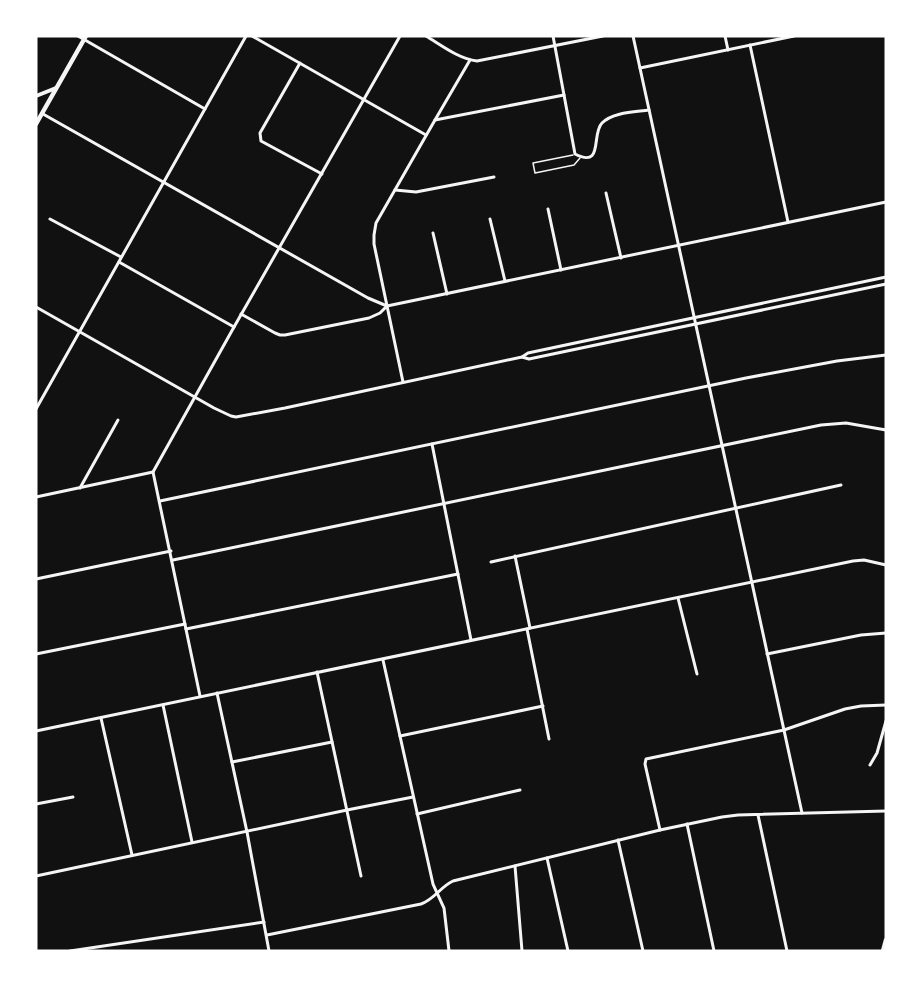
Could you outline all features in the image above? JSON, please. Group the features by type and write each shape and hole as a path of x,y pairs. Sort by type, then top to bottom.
{"main road":[{"path":"36,124 85,38"},
{"path":"883,951 886,940"}],"street":[{"path":"78,36 205,109"},
{"path":"36,409 246,36"},
{"path":"252,36 426,135"},
{"path":"200,697 153,472 400,36"},
{"path":"426,36 470,60 483,60 603,36"},
{"path":"553,36 575,154 582,158 589,158 596,150 598,128 615,116 649,110"},
{"path":"633,36 802,813"},
{"path":"725,36 728,50"},
{"path":"640,69 794,36"},
{"path":"750,45 788,223"},
{"path":"403,382 374,244 376,223 470,60"},
{"path":"300,63 259,136 261,141 322,174"},
{"path":"36,96 57,88"},
{"path":"435,120 564,94"},
{"path":"36,111 368,298 387,306"},
{"path":"395,190 417,192 494,177"},
{"path":"606,193 621,258"},
{"path":"241,314 275,333 285,335 369,318 380,313 387,306 886,202"},
{"path":"548,209 561,270"},
{"path":"50,219 122,257"},
{"path":"490,219 505,282"},
{"path":"433,233 447,294"},
{"path":"119,262 234,327"},
{"path":"36,307 236,417 886,278"},
{"path":"855,284 857,290"},
{"path":"522,357 529,359 886,284"},
{"path":"778,300 779,307"},
{"path":"160,501 709,386 837,361 886,355"},
{"path":"80,488 118,420"},
{"path":"172,560 830,424 846,423 886,430"},
{"path":"432,444 471,640"},
{"path":"36,497 153,472"},
{"path":"491,562 842,484"},
{"path":"36,579 171,551"},
{"path":"515,556 549,739"},
{"path":"36,731 853,561 864,560 886,565"},
{"path":"186,629 458,574"},
{"path":"678,598 697,674"},
{"path":"36,654 185,624"},
{"path":"767,654 861,635 886,633"},
{"path":"383,660 433,884 444,908 449,951"},
{"path":"317,672 361,876"},
{"path":"217,693 247,831 269,951"},
{"path":"163,705 192,842"},
{"path":"660,830 645,764 646,759 784,730 845,709 886,705"},
{"path":"400,736 543,706"},
{"path":"101,718 132,855"},
{"path":"870,765 879,747 886,721"},
{"path":"232,762 332,742"},
{"path":"417,814 520,790"},
{"path":"36,804 73,797"},
{"path":"36,876 413,797"},
{"path":"267,935 421,904 453,881 687,824 730,816 886,811"},
{"path":"758,815 787,951"},
{"path":"687,824 714,951"},
{"path":"618,840 643,951"},
{"path":"547,858 568,951"},
{"path":"515,866 522,951"},
{"path":"70,951 264,922"}],"lane":[{"path":"575,154 533,163 535,173 574,165 582,158"}]}
